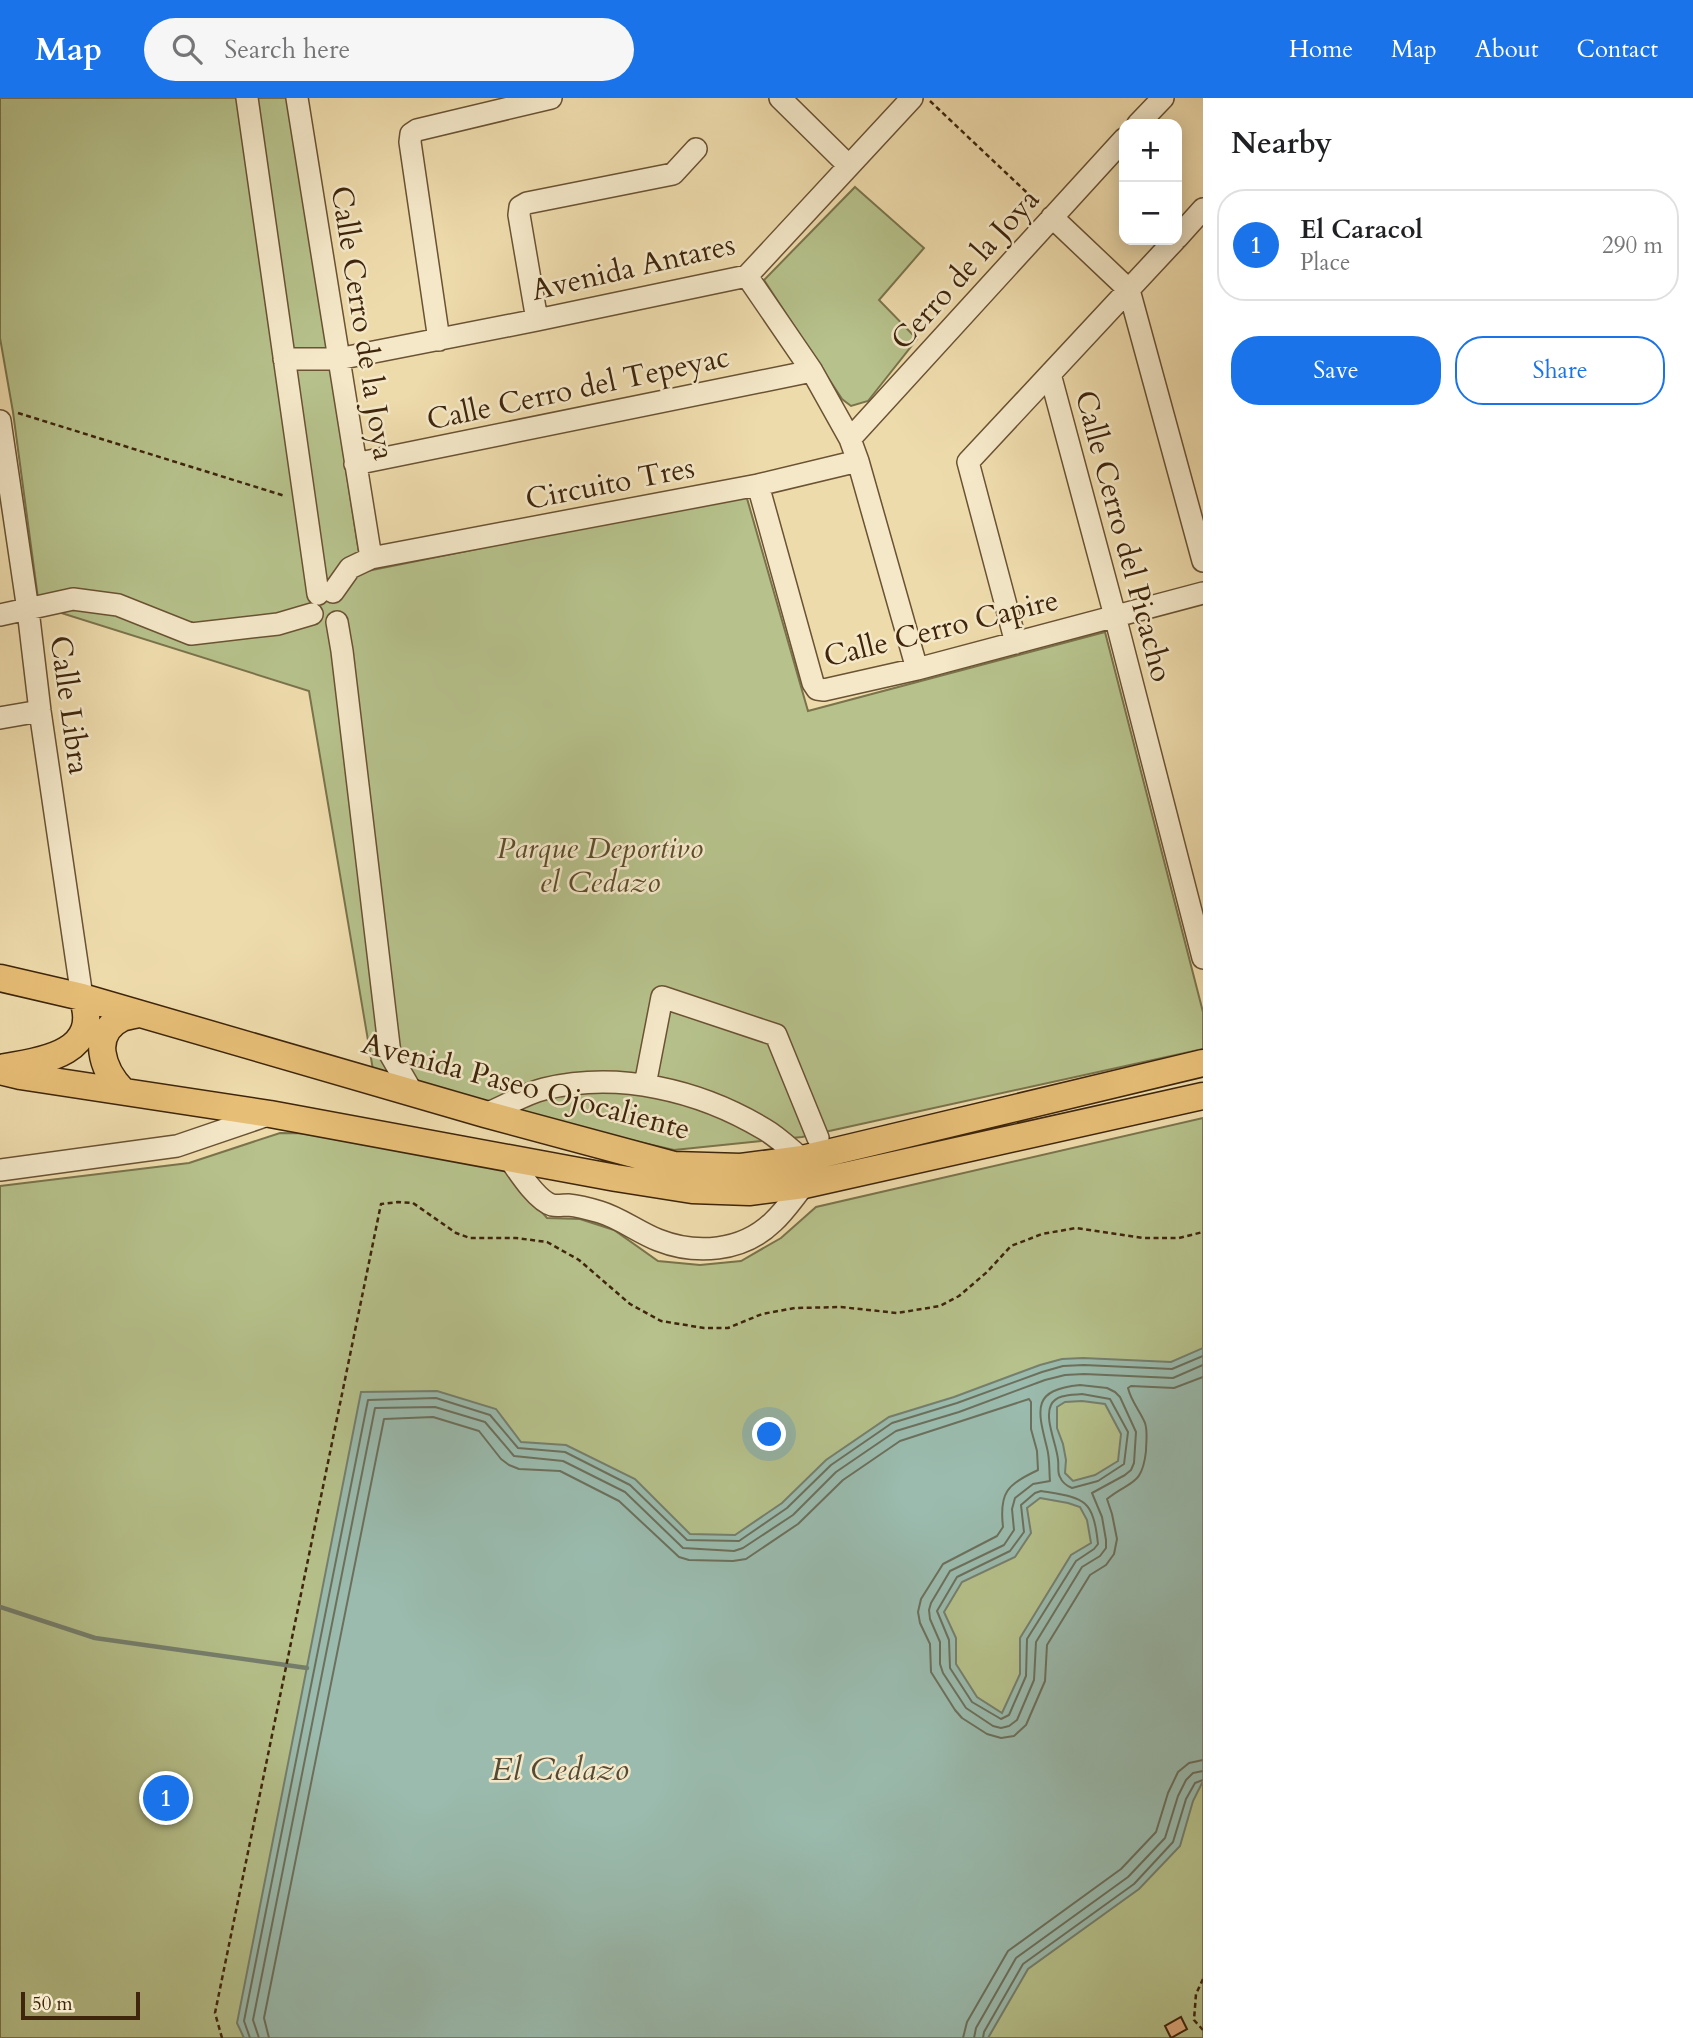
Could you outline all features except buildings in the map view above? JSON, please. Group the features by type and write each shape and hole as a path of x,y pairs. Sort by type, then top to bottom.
{"main road":[{"name":"Avenida Paseo Ojocaliente","path":"0,978 82,997 485,1114 674,1165 741,1167 802,1159 1203,1063"},
{"path":"0,1069 54,1056 71,1048 87,1025 87,1010 82,997"},
{"path":"122,1090 112,1079 103,1060 102,1045 107,1031 121,1018 139,1014"},
{"name":"Avenida Paseo Ojocaliente","path":"0,1069 20,1076 270,1114 692,1190 749,1192 804,1185 1203,1096"}],"street":[{"path":"0,615 73,599 118,606 191,634 278,624 321,600 339,596 344,610 342,617 330,625 316,620 321,600 247,98"},
{"name":"Calle Cerro de la Joya","path":"297,98 371,558"},
{"path":"439,340 411,134 417,130 551,98"},
{"path":"780,98 849,166"},
{"name":"Avenida Antares","path":"284,359 338,359 747,276 912,98"},
{"path":"1143,119 1163,98"},
{"name":"Cerro de la Joya","path":"850,439 1119,144"},
{"path":"537,320 519,215 520,207 527,203 673,174 696,149"},
{"path":"1182,232 1203,209"},
{"path":"1052,217 1129,290 1203,561"},
{"path":"1016,643 968,462 1170,245"},
{"path":"747,276 812,371 850,439 917,668"},
{"name":"Calle Cerro del Tepeyac","path":"355,464 812,371"},
{"name":"Calle Cerro del Picacho","path":"1050,374 1203,958"},
{"name":"Calle Libra","path":"5,417 7,513 28,610 82,997"},
{"name":"Circuito Tres","path":"371,558 758,485 858,461"},
{"name":"Calle Cerro Capire","path":"758,485 813,683 817,689 824,690 917,668 1203,593"},
{"path":"321,600 350,568 371,558"},
{"path":"337,622 390,1054 412,1091"},
{"path":"0,718 40,711"},
{"path":"645,1085 662,997 776,1035 818,1138"},
{"path":"370,1081 390,1054"},
{"path":"485,1114 543,1089 607,1082 645,1085 712,1103 767,1130 802,1159"},
{"path":"0,1170 177,1146 270,1114"},
{"path":"509,1158 534,1191 550,1205 571,1205 601,1212 657,1240 698,1250 736,1244 757,1235 773,1223 804,1185"}],"path":[{"path":"927,98 1052,217"},
{"path":"5,417 20,413 305,502"},
{"path":"222,2038 215,2013 381,1204 413,1203 456,1233 470,1238 516,1238 547,1242 579,1260 630,1304 661,1321 704,1328 727,1328 762,1314 795,1308 841,1307 897,1313 940,1306 959,1296 987,1272 1011,1245 1042,1234 1076,1228 1144,1238 1179,1238 1203,1232"},
{"path":"1203,1979 1196,1994 1194,2020 1203,2030"}],"green space":[{"name":"Parque Deportivo el Cedazo","path":"0,98 288,98 362,572 746,495 808,711 1105,632 1203,1012 1203,1049 802,1137 674,1150 526,1116 373,1070 309,691 39,606 13,412 0,338"},
{"path":"855,187 924,248 879,300 917,339 868,401 851,406 842,399 764,280"},
{"path":"1203,1118 1203,2038 0,2038 0,1186 189,1163 280,1133 373,1134 500,1164 547,1218 580,1219 614,1230 658,1261 700,1265 741,1261 781,1238 816,1207"}],"water":[{"name":"El Cedazo","path":"1203,1348 1203,1781 1193,1801 1180,1846 1139,1889 1028,1969 988,2038 244,2038 237,2023 361,1392 437,1391 496,1409 521,1442 566,1445 635,1479 690,1534 735,1535 782,1503 826,1460 889,1417 1062,1359 1171,1362","holes":["1065,1402 1105,1404 1121,1434 1118,1461 1095,1475 1073,1481 1065,1473 1066,1460 1057,1428 1057,1407","1040,1498 1080,1507 1087,1520 1091,1543 1071,1555 1020,1638 1020,1674 1002,1713 977,1697 956,1664 956,1638 944,1612 962,1582 1015,1557 1031,1533 1027,1508"]}],"waterway":[{"name":"El Cedazo","path":"0,1607 95,1638 307,1668"}],"place":[{"name":"El Caracol","path":"166,1798"}]}
